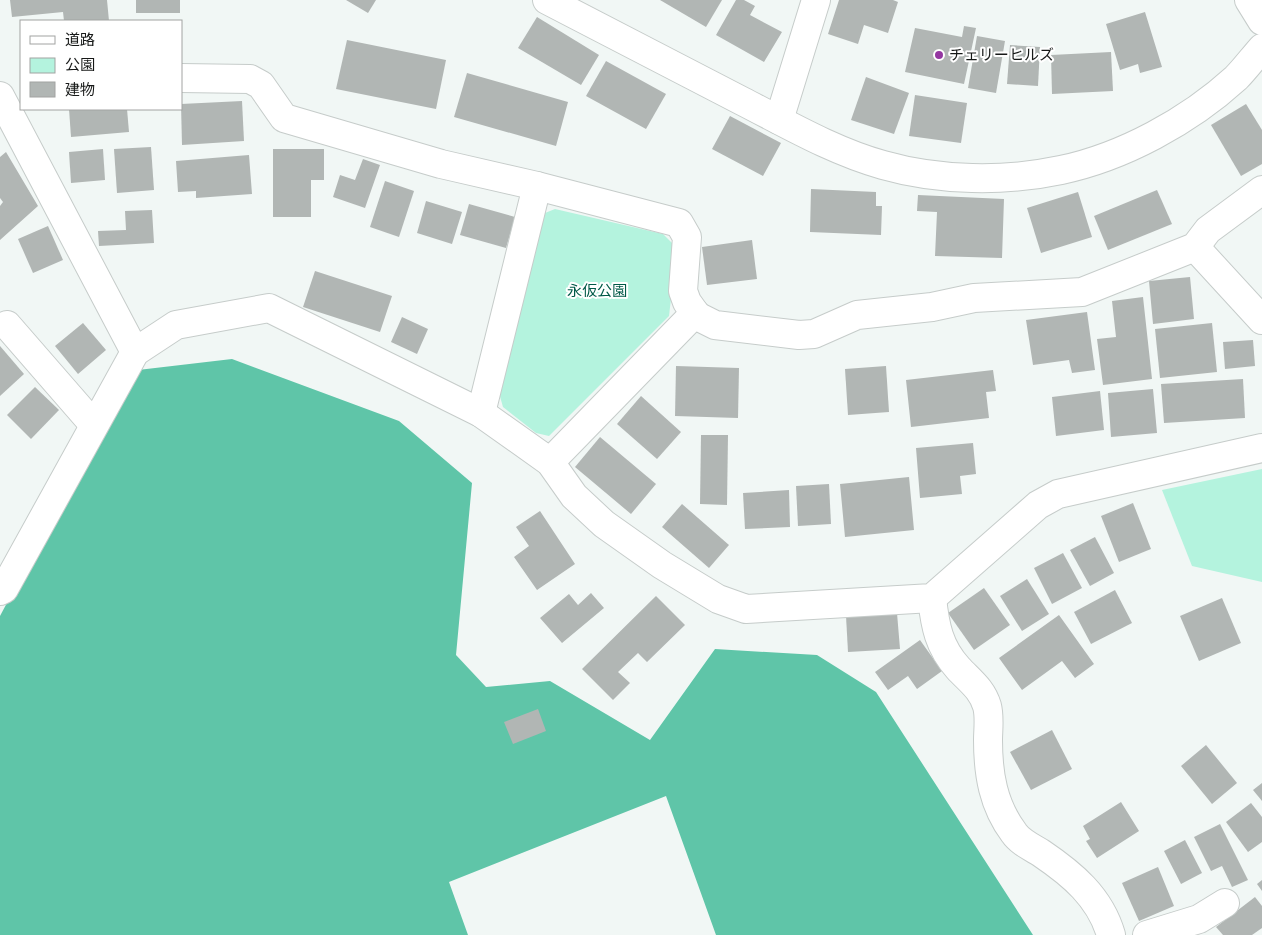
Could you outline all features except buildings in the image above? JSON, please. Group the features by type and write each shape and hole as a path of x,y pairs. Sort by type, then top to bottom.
{"street":[{"path":"547,0 824,143 883,165 942,176 1002,177 1061,170 1114,153 1164,128 1197,108 1236,77 1262,48"},
{"path":"779,120 816,0"},
{"path":"1249,0 1262,21"},
{"path":"182,78 250,79 261,85 284,118 441,164 537,186 679,223 686,237 683,291 686,302 695,313 715,325 799,335 814,334 857,315 932,307 974,298 1082,292 1196,247 1208,230 1262,190"},
{"path":"6,97 135,352"},
{"path":"481,413 537,186"},
{"path":"1196,247 1262,320"},
{"path":"0,591 4,589 135,352 176,325 269,308 481,413 550,462 574,496 604,524 662,565 718,599 746,609 932,598 1038,505 1058,494 1262,448"},
{"path":"550,462 695,313"},
{"path":"7,325 94,425"},
{"path":"932,598 935,627 944,648 958,668 982,692 988,708 989,777 1006,822 1015,836 1071,873 1098,907 1111,935"},
{"path":"1147,935 1199,919 1225,903"}],"green space":[{"name":"永仮公園","path":"555,209 663,234 673,244 673,282 669,316 549,436 536,433 503,407 499,393 545,213"},
{"path":"232,359 399,421 472,483 456,655 486,687 550,681 650,740 715,649 817,655 876,692 1033,935 716,935 666,796 449,882 468,935 0,935 0,616 68,488 138,370"},
{"path":"1262,469 1262,582 1192,566 1162,490"}],"place":[{"name":"チェリーヒルズ","path":"939,55"}]}
